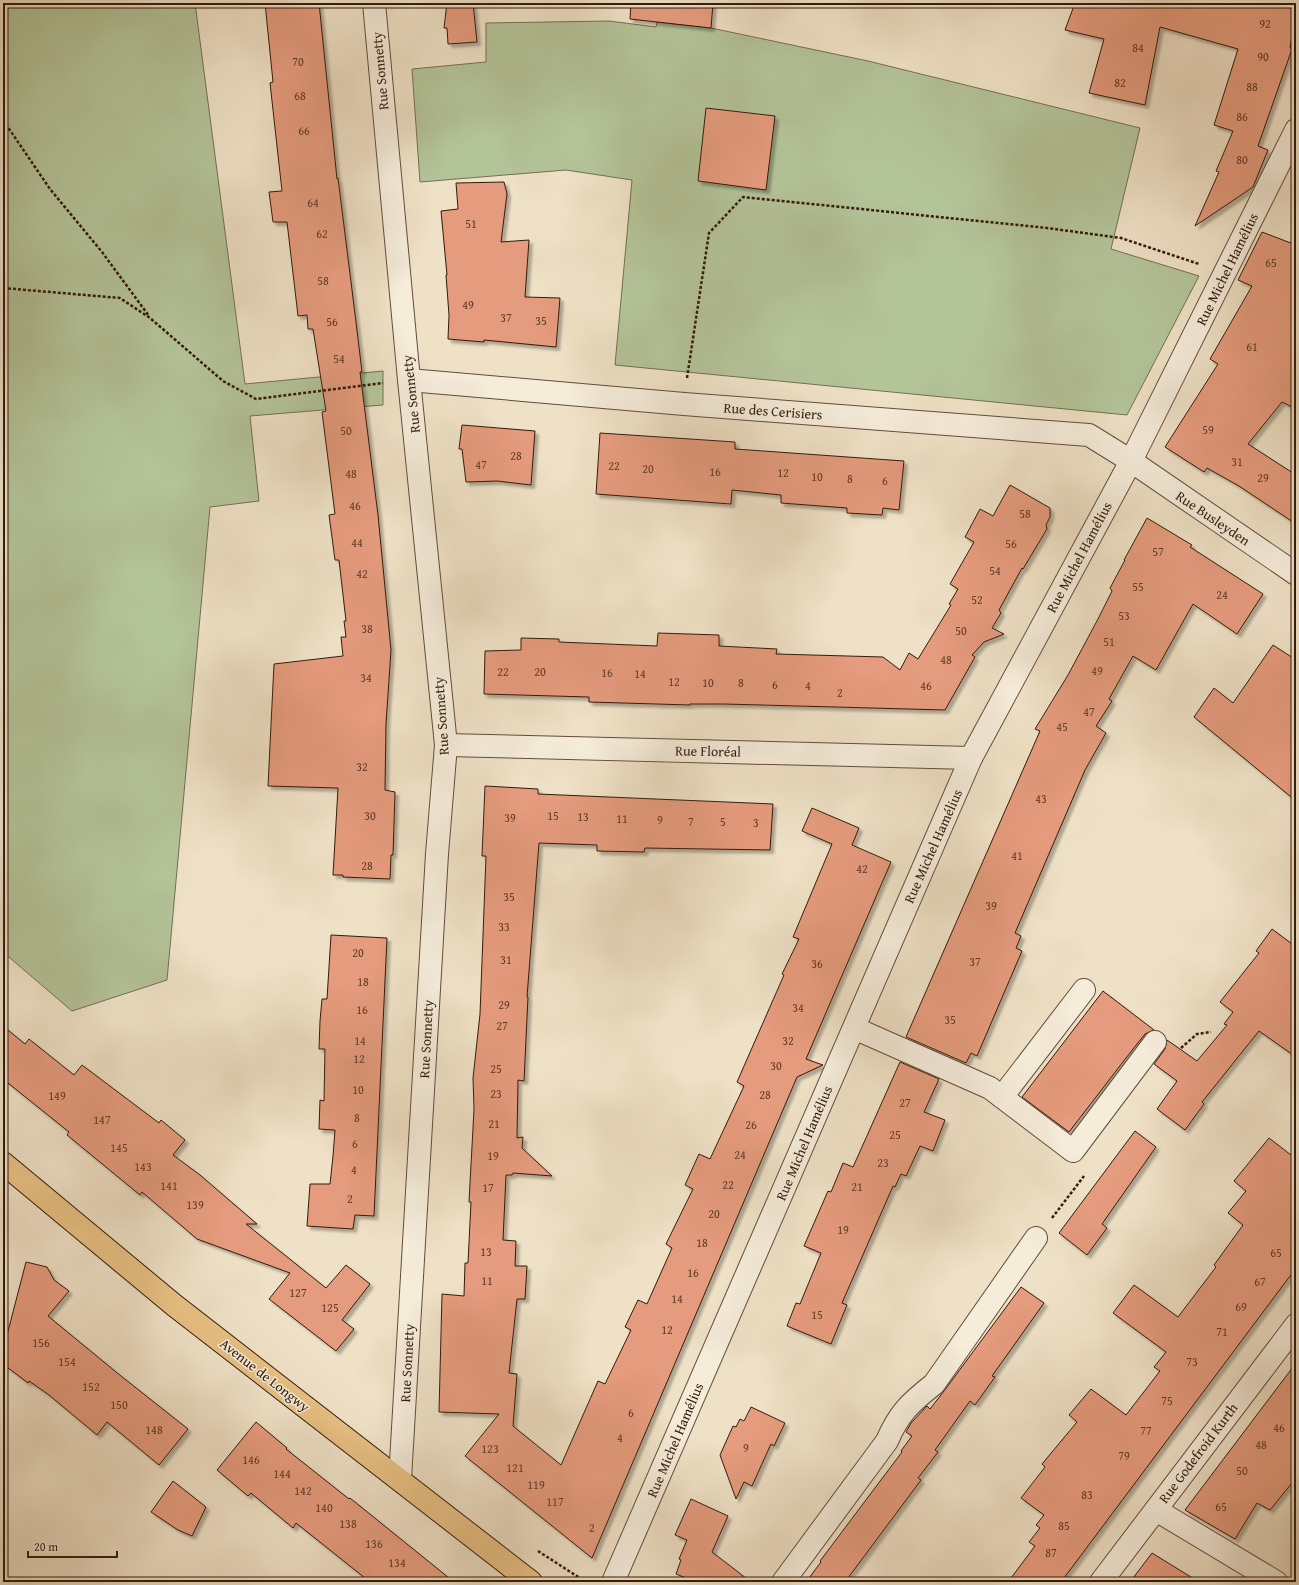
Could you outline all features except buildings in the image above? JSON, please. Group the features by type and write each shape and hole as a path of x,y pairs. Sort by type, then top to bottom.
{"main road":[{"name":"Avenue de Longwy","path":"3,1163 174,1305 531,1582"}],"street":[{"name":"Rue Sonnetty","path":"374,3 409,380 446,745 436,870 400,1479"},
{"name":"Rue Michel Hamélius","path":"613,1582 971,758 1131,461 1296,130"},
{"name":"Rue des Cerisiers","path":"409,380 684,404 1089,436 1131,461"},
{"name":"Rue Busleyden","path":"1131,461 1296,574"},
{"name":"Rue Floréal","path":"446,745 971,758"},
{"path":"1002,1097 1084,990"},
{"path":"854,1028 990,1088 1073,1152 1155,1042"},
{"path":"783,1582 887,1442 896,1420 917,1398 934,1384 1036,1238"},
{"name":"Rue Godefroid Kurth","path":"1101,1582 1296,1325"},
{"path":"1156,1510 1276,1582"}],"path":[{"path":"3,120 50,189 102,252 150,318"},
{"path":"684,404 709,233 742,197 1047,228 1121,238 1226,273"},
{"path":"3,288 120,298 150,318 223,381 256,399 409,380"}],"green space":[{"path":"3,3 195,3 245,384 383,371 383,405 250,416 259,501 210,507 167,980 72,1011 3,952"},
{"path":"609,21 656,27 657,22 711,28 868,61 1140,128 1111,249 1199,276 1127,415 615,365 632,180 566,170 420,182 412,69 486,62 486,23"}]}
